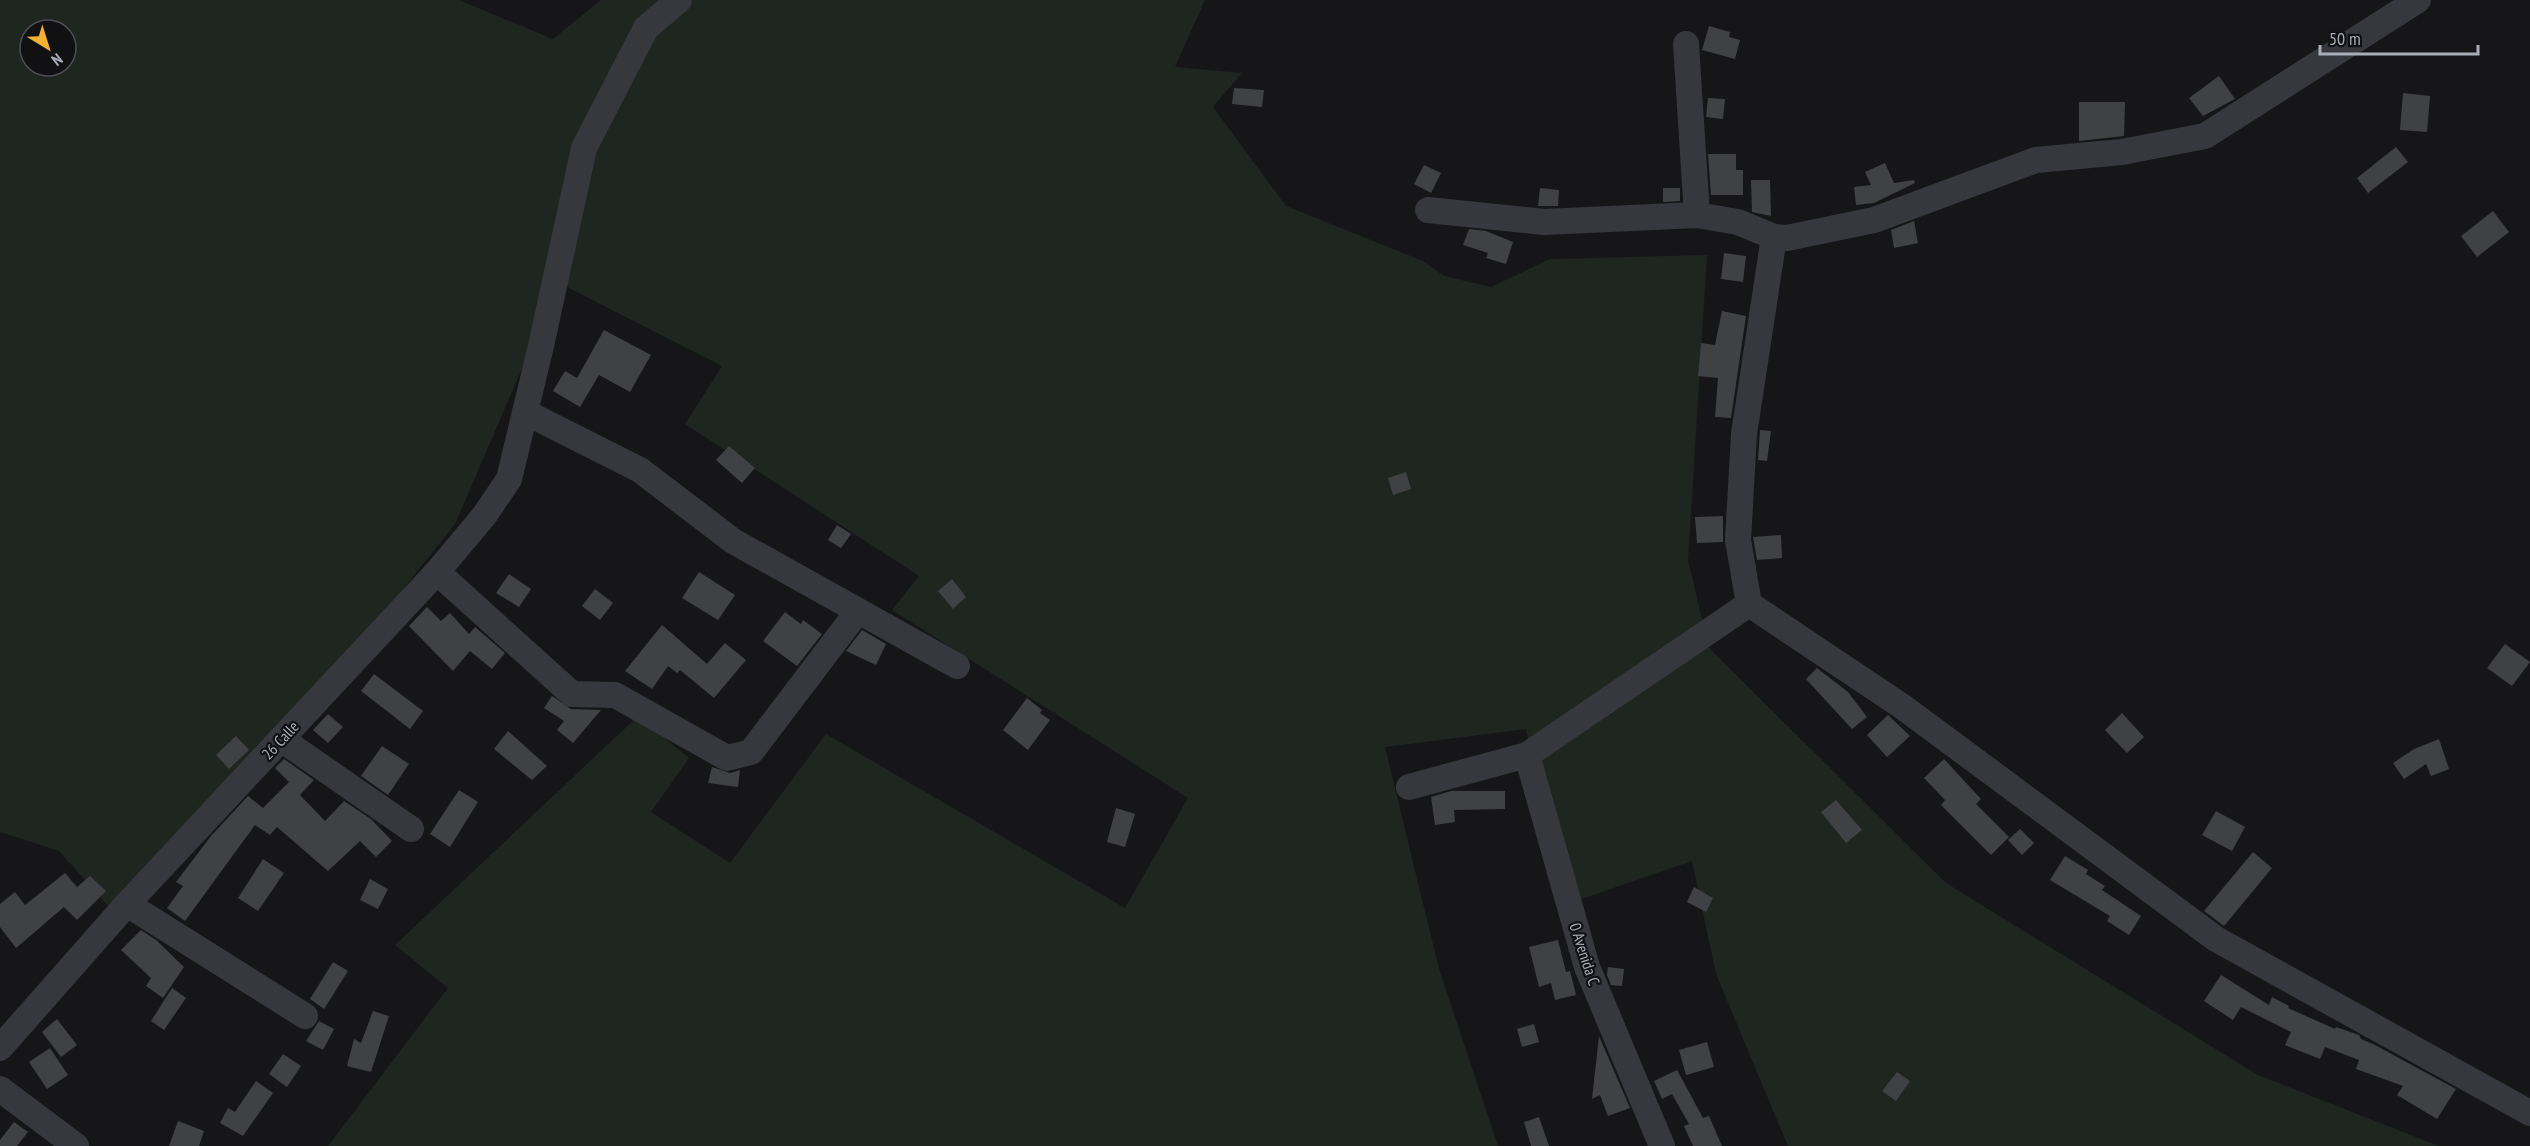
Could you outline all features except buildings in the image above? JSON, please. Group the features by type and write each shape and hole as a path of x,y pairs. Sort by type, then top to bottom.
{"street":[{"name":"26 Calle","path":"0,1048 128,904 437,572 484,516 509,479 584,148 646,28 679,0"},
{"path":"1428,210 1544,222 1697,215 1738,222 1774,237 1787,238 1874,220 2036,160 2122,152 2205,136 2418,0"},
{"path":"1686,44 1697,215"},
{"path":"1774,237 1744,434 1738,540 1749,604 1903,707 2216,939 2530,1113"},
{"path":"525,412 640,470 733,541 957,666"},
{"path":"437,572 572,694 615,695 727,758 751,752 858,611"},
{"path":"1408,788 1527,755 1749,604"},
{"path":"281,739 411,829"},
{"name":"0 Avenida C","path":"1527,755 1587,967 1662,1146"},
{"path":"128,904 305,1016"},
{"path":"0,1089 76,1146"}],"shaded area":[{"path":"0,0 459,0 553,39 601,0 1205,0 1175,67 1242,73 1213,107 1286,206 1423,261 1444,276 1491,287 1550,259 1707,255 1688,560 1709,648 1946,883 2258,1075 2439,1146 1788,1146 1716,974 1692,861 1564,905 1526,729 1385,747 1439,969 1498,1146 328,1146 448,988 395,945 638,716 689,758 651,812 730,863 826,734 1125,908 1188,798 892,610 919,576 685,424 722,366 559,283 455,524 353,652 110,908 59,851 0,832"}]}
